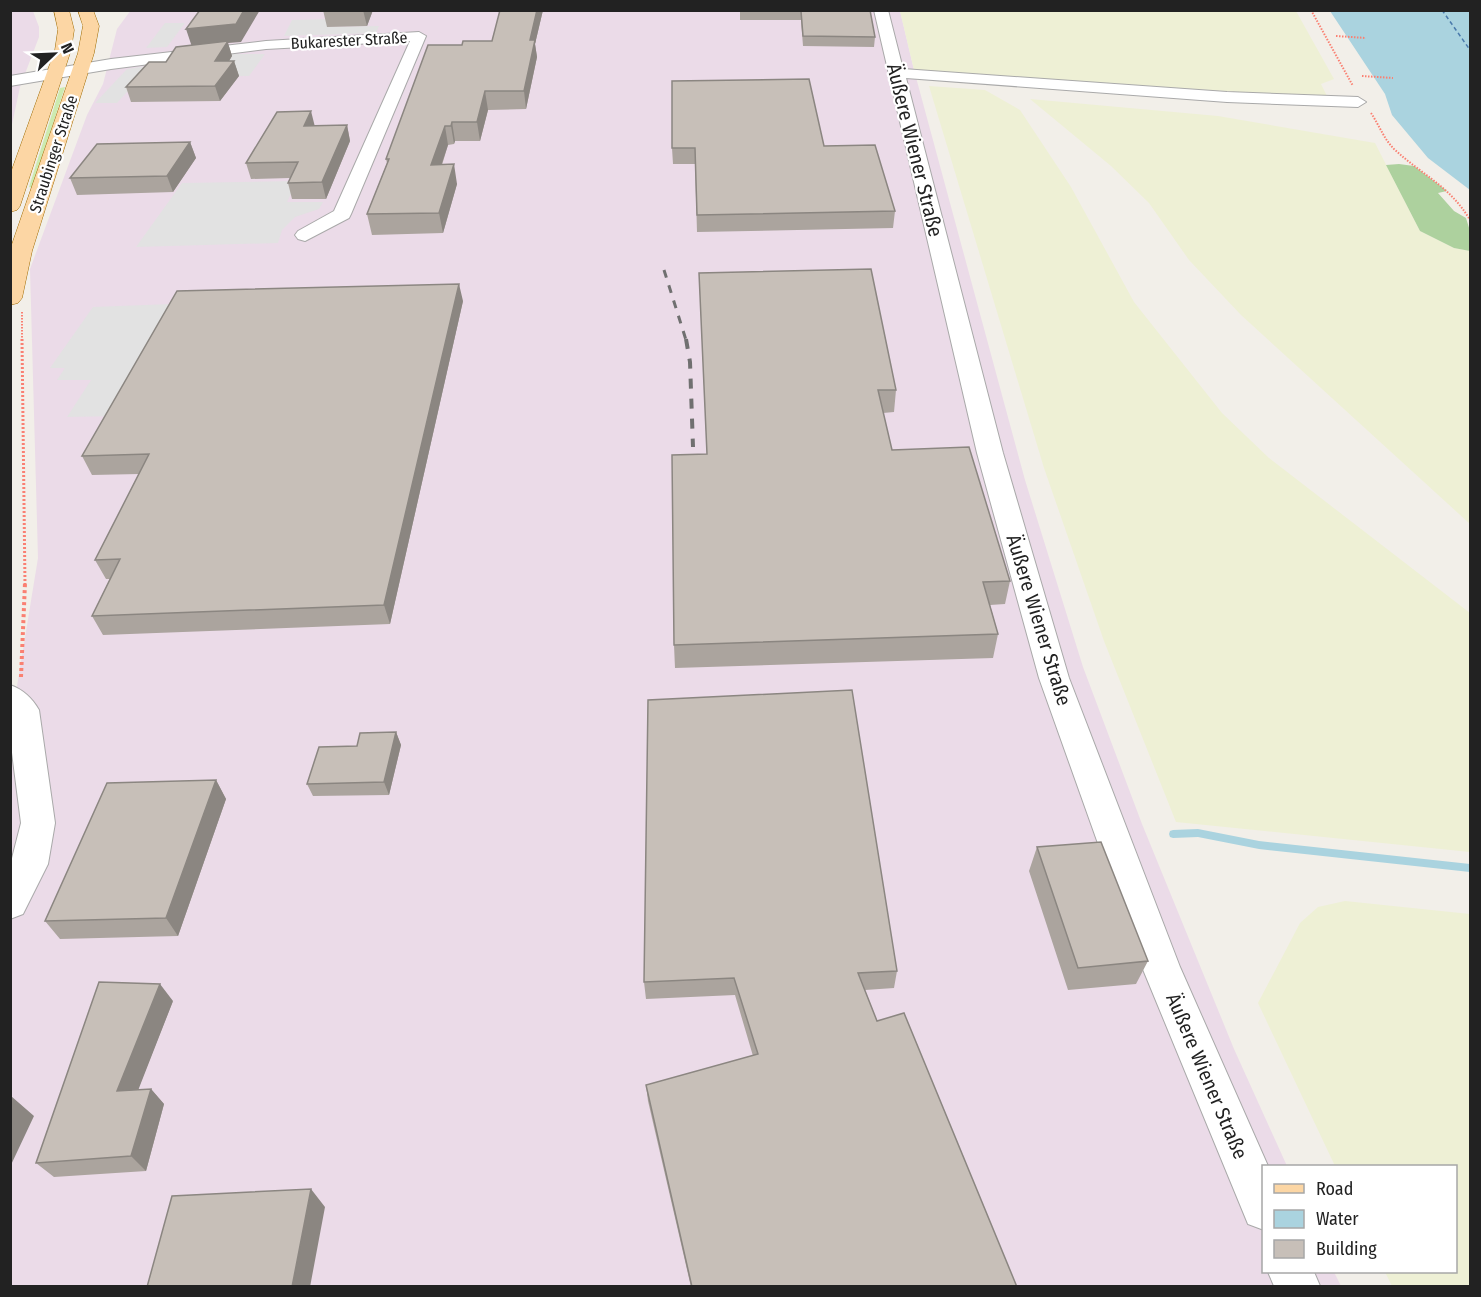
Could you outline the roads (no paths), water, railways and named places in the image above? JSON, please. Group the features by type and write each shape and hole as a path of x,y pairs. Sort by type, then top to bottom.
{"main road":[{"name":"Straubinger Straße","path":"10,206 63,50 66,30 61,10"},
{"name":"Straubinger Straße","path":"16,301 21,251 80,69 91,26 85,10"}],"street":[{"name":"Äußere Wiener Straße","path":"880,10 990,453 1054,678 1161,967 1262,1206"},
{"name":"Bukarester Straße","path":"80,69 271,45 419,36 342,214 305,235"},
{"path":"10,81 80,69"},
{"path":"896,73 1217,96 1358,102"},
{"path":"10,903 30,864 38,823 28,732 23,710 15,700"},
{"path":"1291,1273 1297,1287"}],"water":[{"path":"1330,11 1470,11 1470,190 1428,158 1392,115 1385,94"}],"waterway":[{"path":"1173,834 1198,833 1259,845 1470,868"}],"railway":[{"path":"664,270 686,340"},
{"path":"686,339 690,362 693,447"}]}
